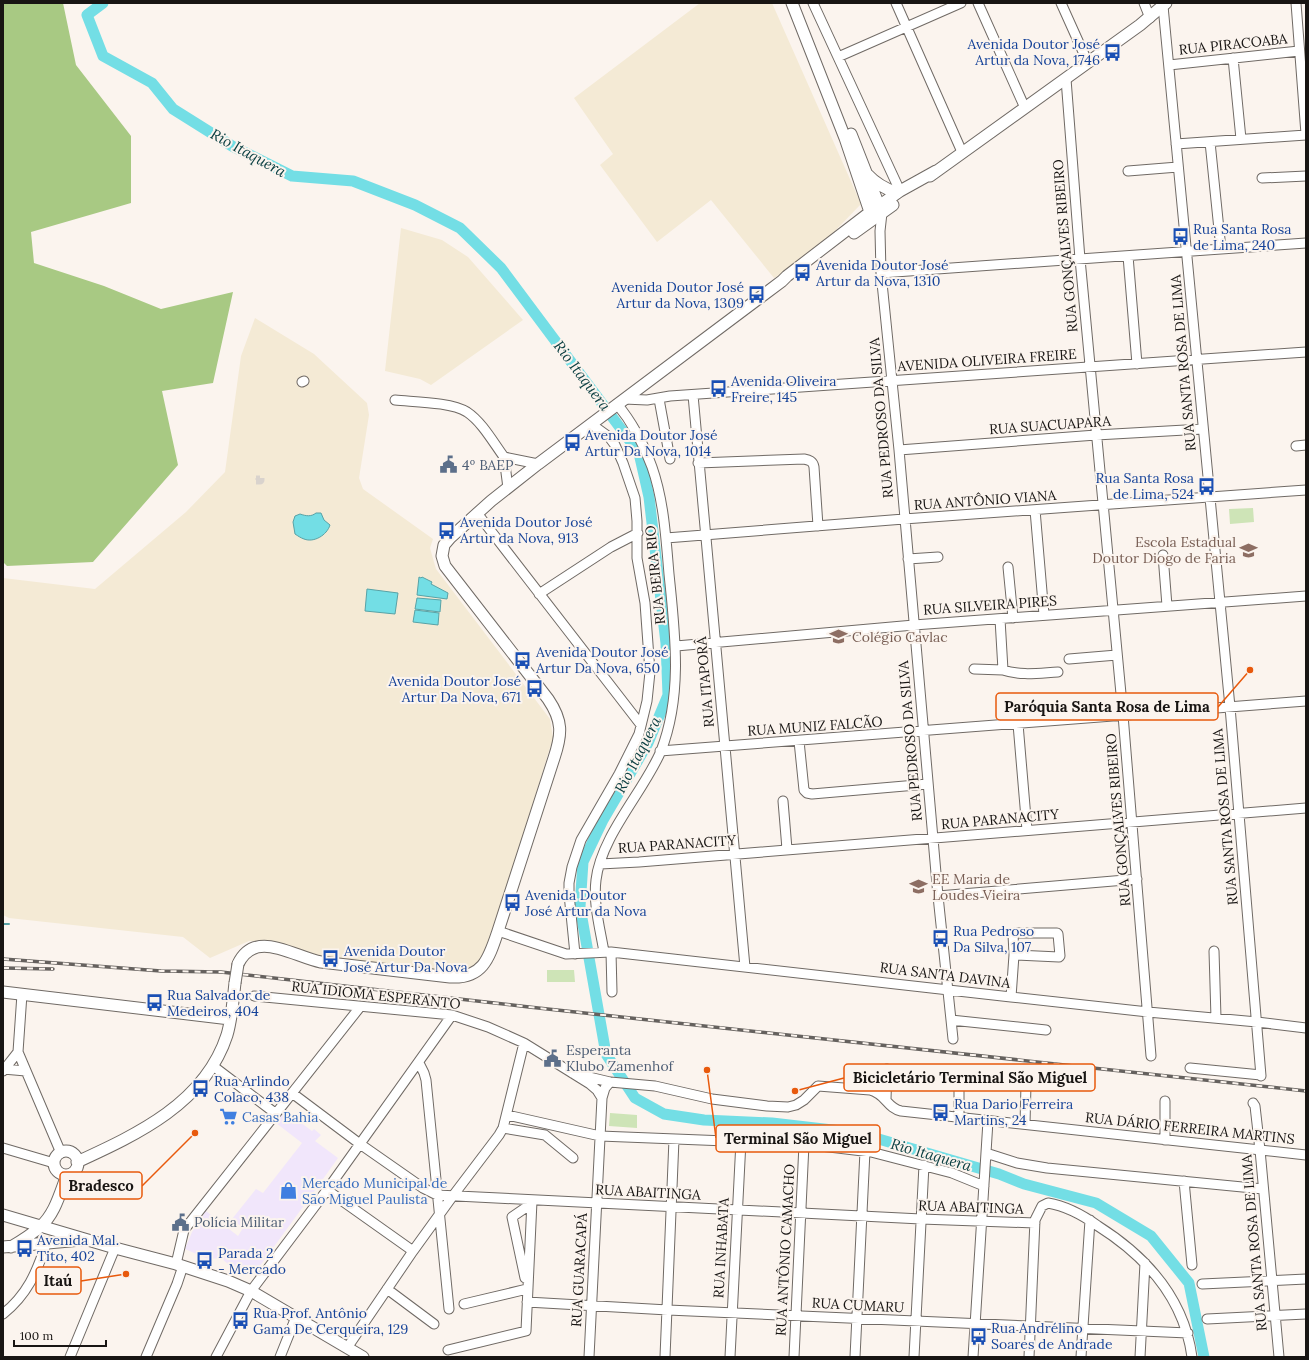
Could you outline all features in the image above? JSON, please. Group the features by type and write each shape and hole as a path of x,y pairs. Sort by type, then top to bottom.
{"main road":[{"path":"792,3 845,138 871,216"},
{"path":"799,3 880,210"},
{"path":"77,1162 134,1134 175,1108 194,1090 213,1066 225,1040 230,1019 238,964 248,951 258,946 276,948 306,959 321,962 460,977 471,974 483,965 490,954 498,931 554,758 560,732 559,720 552,706 448,570 442,560 443,548 446,542 477,513 538,464 782,281 825,246 912,191 962,152 1150,18 1164,5"},
{"path":"866,171 874,181 883,188 899,192"},
{"path":"880,210 899,192 936,171"},
{"path":"825,246 861,209 863,193"},
{"path":"782,281 790,279 871,216"},
{"path":"3,992 230,1019"},
{"path":"7,1247 41,1226 54,1209 67,1175 75,1170 77,1162 71,1153 66,1152 57,1155 54,1163 58,1172 67,1175"},
{"path":"3,1215 212,1275 251,1291 363,1357"},
{"path":"7,1247 86,1239"}],"street":[{"path":"813,3 899,192"},
{"path":"896,3 962,152"},
{"path":"838,57 961,3"},
{"path":"978,3 1025,108"},
{"path":"1061,3 1088,63"},
{"path":"1144,3 1150,18"},
{"path":"1176,144 1306,134 1296,3"},
{"name":"RUA SANTA ROSA DE LIMA","path":"1164,5 1209,497 1230,707 1261,1076 1190,1068"},
{"name":"RUA PIRACOABA","path":"1169,64 1299,51"},
{"path":"1233,58 1241,139"},
{"name":"RUA GONÇALVES RIBEIRO","path":"1066,79 1080,259 1123,715 1151,1056"},
{"path":"1210,142 1221,249"},
{"path":"1128,171 1178,167"},
{"path":"1262,178 1306,176"},
{"name":"RUA PEDROSO DA SILVA","path":"880,210 881,273 899,450 938,896 953,1039"},
{"path":"871,216 880,231"},
{"path":"881,273 1306,243"},
{"path":"1128,256 1137,364"},
{"name":"AVENIDA OLIVEIRA FREIRE","path":"622,400 1306,352"},
{"name":"RUA ITAPORÂ","path":"693,395 698,464 716,642 745,967"},
{"name":"AVENIDA OLIVEIRA FREIRE","path":"622,400 659,399 670,396"},
{"path":"659,399 670,459"},
{"path":"395,400 446,406 467,412 477,421 504,457 508,488"},
{"name":"RUA BEIRA RIO","path":"612,992 596,903 596,879 606,849 660,751 674,703 676,674 676,646 666,538 660,499 652,467 622,400"},
{"path":"578,954 569,894 569,883 572,867 581,840 627,760 641,725 647,701 650,672 646,603 637,558 638,533 635,498 624,463 609,437 594,422"},
{"name":"RUA SUACUAPARA","path":"899,450 1096,435 1203,429"},
{"path":"1296,446 1306,445"},
{"path":"504,457 538,464"},
{"path":"698,464 804,459 810,460 814,470 818,526"},
{"name":"RUA ANTÔNIO VIANA","path":"666,538 1306,490"},
{"path":"1035,510 1044,615"},
{"path":"477,513 641,725"},
{"path":"539,594 610,547 638,533"},
{"path":"1163,555 1167,606"},
{"path":"908,559 938,557"},
{"path":"1008,567 1013,618"},
{"name":"RUA SILVEIRA PIRES","path":"676,646 914,625 1306,596"},
{"path":"1000,619 1003,670"},
{"path":"1069,659 1117,655"},
{"path":"974,669 1003,670 1014,674 1058,672"},
{"name":"RUA MUNIZ FALCÃO","path":"660,751 1306,701"},
{"path":"1018,724 1027,830"},
{"path":"799,741 804,790 806,793 812,794 928,784"},
{"path":"783,801 787,850"},
{"name":"RUA PARANACITY","path":"600,864 1306,808"},
{"path":"938,896 1137,879"},
{"name":"RUA SANTA DAVINA","path":"498,931 566,954 604,952 1306,1028"},
{"path":"1010,997 1014,955 1013,936 1016,933 1057,933 1060,956 1014,955"},
{"path":"1214,951 1216,1018"},
{"path":"22,994 18,1052 61,1153"},
{"name":"RUA IDIOMA ESPERANTO","path":"254,996 452,1015 488,1027 524,1043 572,1072 597,1090 602,1098"},
{"path":"146,1357 177,1284 184,1230 360,1007"},
{"path":"216,1357 251,1291 327,1190 452,1015"},
{"path":"952,1020 1046,1030"},
{"path":"347,1348 438,1215 503,1128 524,1043"},
{"path":"3,1070 18,1052"},
{"path":"418,1063 422,1067 426,1080 438,1215 449,1310"},
{"path":"213,1066 275,1113"},
{"path":"886,1069 886,1099"},
{"path":"3,1070 26,1071"},
{"path":"572,1072 613,1082"},
{"path":"959,1077 959,1118"},
{"path":"600,1136 602,1098 605,1088 613,1082"},
{"name":"RUA DÁRIO FERREIRA MARTINS","path":"613,1082 655,1086 712,1099 766,1106 788,1107 804,1100 818,1086 870,1090 878,1092 886,1099 891,1107 896,1110 1306,1155"},
{"path":"1025,1124 1026,1084"},
{"name":"RUA ABAITINGA","path":"292,1093 360,1144 423,1188 437,1195 531,1202 1035,1223"},
{"path":"1165,1101 1165,1140"},
{"name":"RUA SANTA ROSA DE LIMA","path":"1253,1103 1255,1106 1260,1150 1274,1316 1279,1357"},
{"path":"506,1115 600,1136 804,1144 865,1151 924,1165 984,1183"},
{"path":"973,1357 988,1121"},
{"path":"548,1125 542,1128 545,1135 573,1158"},
{"path":"503,1128 545,1135"},
{"name":"RUA GUARACAPÁ","path":"589,1357 600,1136"},
{"path":"665,1357 674,1139"},
{"name":"RUA INHABATA","path":"730,1357 741,1141"},
{"name":"RUA ANTÔNIO CAMACHO","path":"794,1357 804,1144"},
{"path":"3,1148 54,1163"},
{"path":"855,1357 865,1151"},
{"path":"986,1156 1029,1165 1263,1189"},
{"path":"914,1357 924,1165"},
{"path":"1184,1181 1192,1266"},
{"path":"327,1190 413,1251"},
{"path":"448,1350 525,1332 531,1202"},
{"path":"527,1288 512,1217 531,1202"},
{"path":"1029,1357 1035,1223 1036,1216 1040,1209 1048,1203 1069,1210 1090,1220 1137,1254 1146,1263 1171,1297 1181,1314 1188,1333 1192,1357"},
{"path":"1081,1357 1090,1220"},
{"path":"3,1314 9,1310 29,1286 39,1265 46,1244"},
{"path":"70,1357 115,1248"},
{"path":"1140,1357 1146,1263"},
{"path":"1202,1284 1271,1282 1306,1279"},
{"path":"464,1304 527,1288"},
{"path":"387,1289 434,1324"},
{"name":"RUA CUMARU","path":"527,1302 591,1307 1188,1333"},
{"path":"1207,1319 1306,1314"},
{"path":"280,1357 296,1317"}],"shaded area":[{"path":"700,3 772,3 861,204 806,261 774,278 711,200 657,242 600,165 613,154 574,98"},
{"path":"401,228 442,240 468,257 523,320 431,385 420,379 385,371"},
{"path":"255,318 314,354 367,403 369,415 359,478 363,489 433,539 430,548 436,569 550,719 553,738 487,952 477,964 458,972 318,958 271,941 249,941 210,958 183,937 9,918 3,915 3,578 95,589 186,512 225,472 241,356"},
{"name":"Mercado Municipal de São Miguel Paulista","path":"285,1111 312,1131 314,1129 321,1135 315,1141 338,1158 308,1200 254,1274 245,1268 236,1273 235,1270 221,1258 208,1259 185,1249 192,1232 206,1211 238,1236 243,1228 232,1219 256,1189 263,1193 302,1143 276,1123"}],"green space":[{"path":"3,3 63,3 76,65 131,136 131,203 31,232 34,263 104,286 161,309 233,292 213,383 162,391 178,465 93,562 7,566 3,562"},
{"path":"1253,508 1254,522 1230,524 1229,509"},
{"path":"547,970 574,970 575,982 547,982"},
{"path":"610,1113 637,1115 637,1128 609,1126"}],"water":[{"path":"316,513 321,513 324,520 330,525 323,535 316,539 308,540 295,534 293,522 295,516 300,514 310,516"},
{"path":"419,577 432,582 431,584 448,593 447,599 417,595"},
{"path":"367,589 398,593 395,614 365,611"},
{"path":"417,598 441,600 440,612 415,609"},
{"path":"415,610 439,613 438,625 413,622"}],"waterway":[{"name":"Rio Itaquera","path":"103,3 87,15 103,56 152,83 173,109 232,146 292,176 353,181 415,205 460,228 501,268 639,453 649,497 666,643 668,695 648,743 603,820 583,862 580,907 606,1054 635,1098 664,1114 704,1120 772,1123 858,1133 999,1174 1024,1184 1096,1203 1151,1236 1189,1283 1204,1357"},
{"path":"3,924 9,924"}],"tunnel":[{"path":"256,480 260,480 260,478"}],"railway":[{"path":"3,959 161,971 221,972 529,1007 1306,1091"},
{"path":"3,968 53,969"}],"place":[{"name":"Avenida Doutor José Artur da Nova, 1746","path":"1113,52"},
{"name":"Rua Santa Rosa de Lima, 240","path":"1180,237"},
{"name":"Avenida Doutor José Artur da Nova, 1310","path":"803,273"},
{"name":"Avenida Doutor José Artur da Nova, 1309","path":"757,295"},
{"name":"Avenida Oliveira Freire, 145","path":"718,389"},
{"name":"Avenida Doutor José Artur Da Nova, 1014","path":"572,443"},
{"name":"4º BAEP","path":"449,465"},
{"name":"Rua Santa Rosa de Lima, 524","path":"1207,486"},
{"name":"Avenida Doutor José Artur da Nova, 913","path":"447,530"},
{"name":"Escola Estadual Doutor Diogo de Faria","path":"1249,550"},
{"name":"Colégio Cavlac","path":"839,637"},
{"name":"Avenida Doutor José Artur Da Nova, 650","path":"523,660"},
{"name":"Paróquia Santa Rosa de Lima","path":"1250,670"},
{"name":"Avenida Doutor José Artur Da Nova, 671","path":"534,689"},
{"name":"EE Maria de Loudes Vieira","path":"919,887"},
{"name":"Avenida Doutor José Artur da Nova","path":"512,903"},
{"name":"Rua Pedroso Da Silva, 107","path":"940,939"},
{"name":"Avenida Doutor José Artur Da Nova","path":"331,959"},
{"name":"Rua Salvador de Medeiros, 404","path":"154,1003"},
{"name":"Esperanta Klubo Zamenhof","path":"553,1058"},
{"name":"Terminal São Miguel","path":"707,1070"},
{"name":"Rua Arlindo Colaco, 438","path":"201,1089"},
{"name":"Bicicletário Terminal São Miguel","path":"795,1091"},
{"name":"Rua Dario Ferreira Martins, 24","path":"941,1112"},
{"name":"Casas Bahia","path":"229,1117"},
{"name":"Bradesco","path":"195,1133"},
{"name":"Mercado Municipal de São Miguel Paulista","path":"289,1191"},
{"name":"Polícia Militar","path":"181,1222"},
{"name":"Avenida Mal. Tito, 402","path":"24,1248"},
{"name":"Parada 2 - Mercado","path":"205,1261"},
{"name":"Itaú","path":"126,1274"},
{"name":"Rua Prof. Antônio Gama De Cerqueira, 129","path":"240,1321"},
{"name":"Rua Andrélino Soares de Andrade","path":"978,1336"}]}
